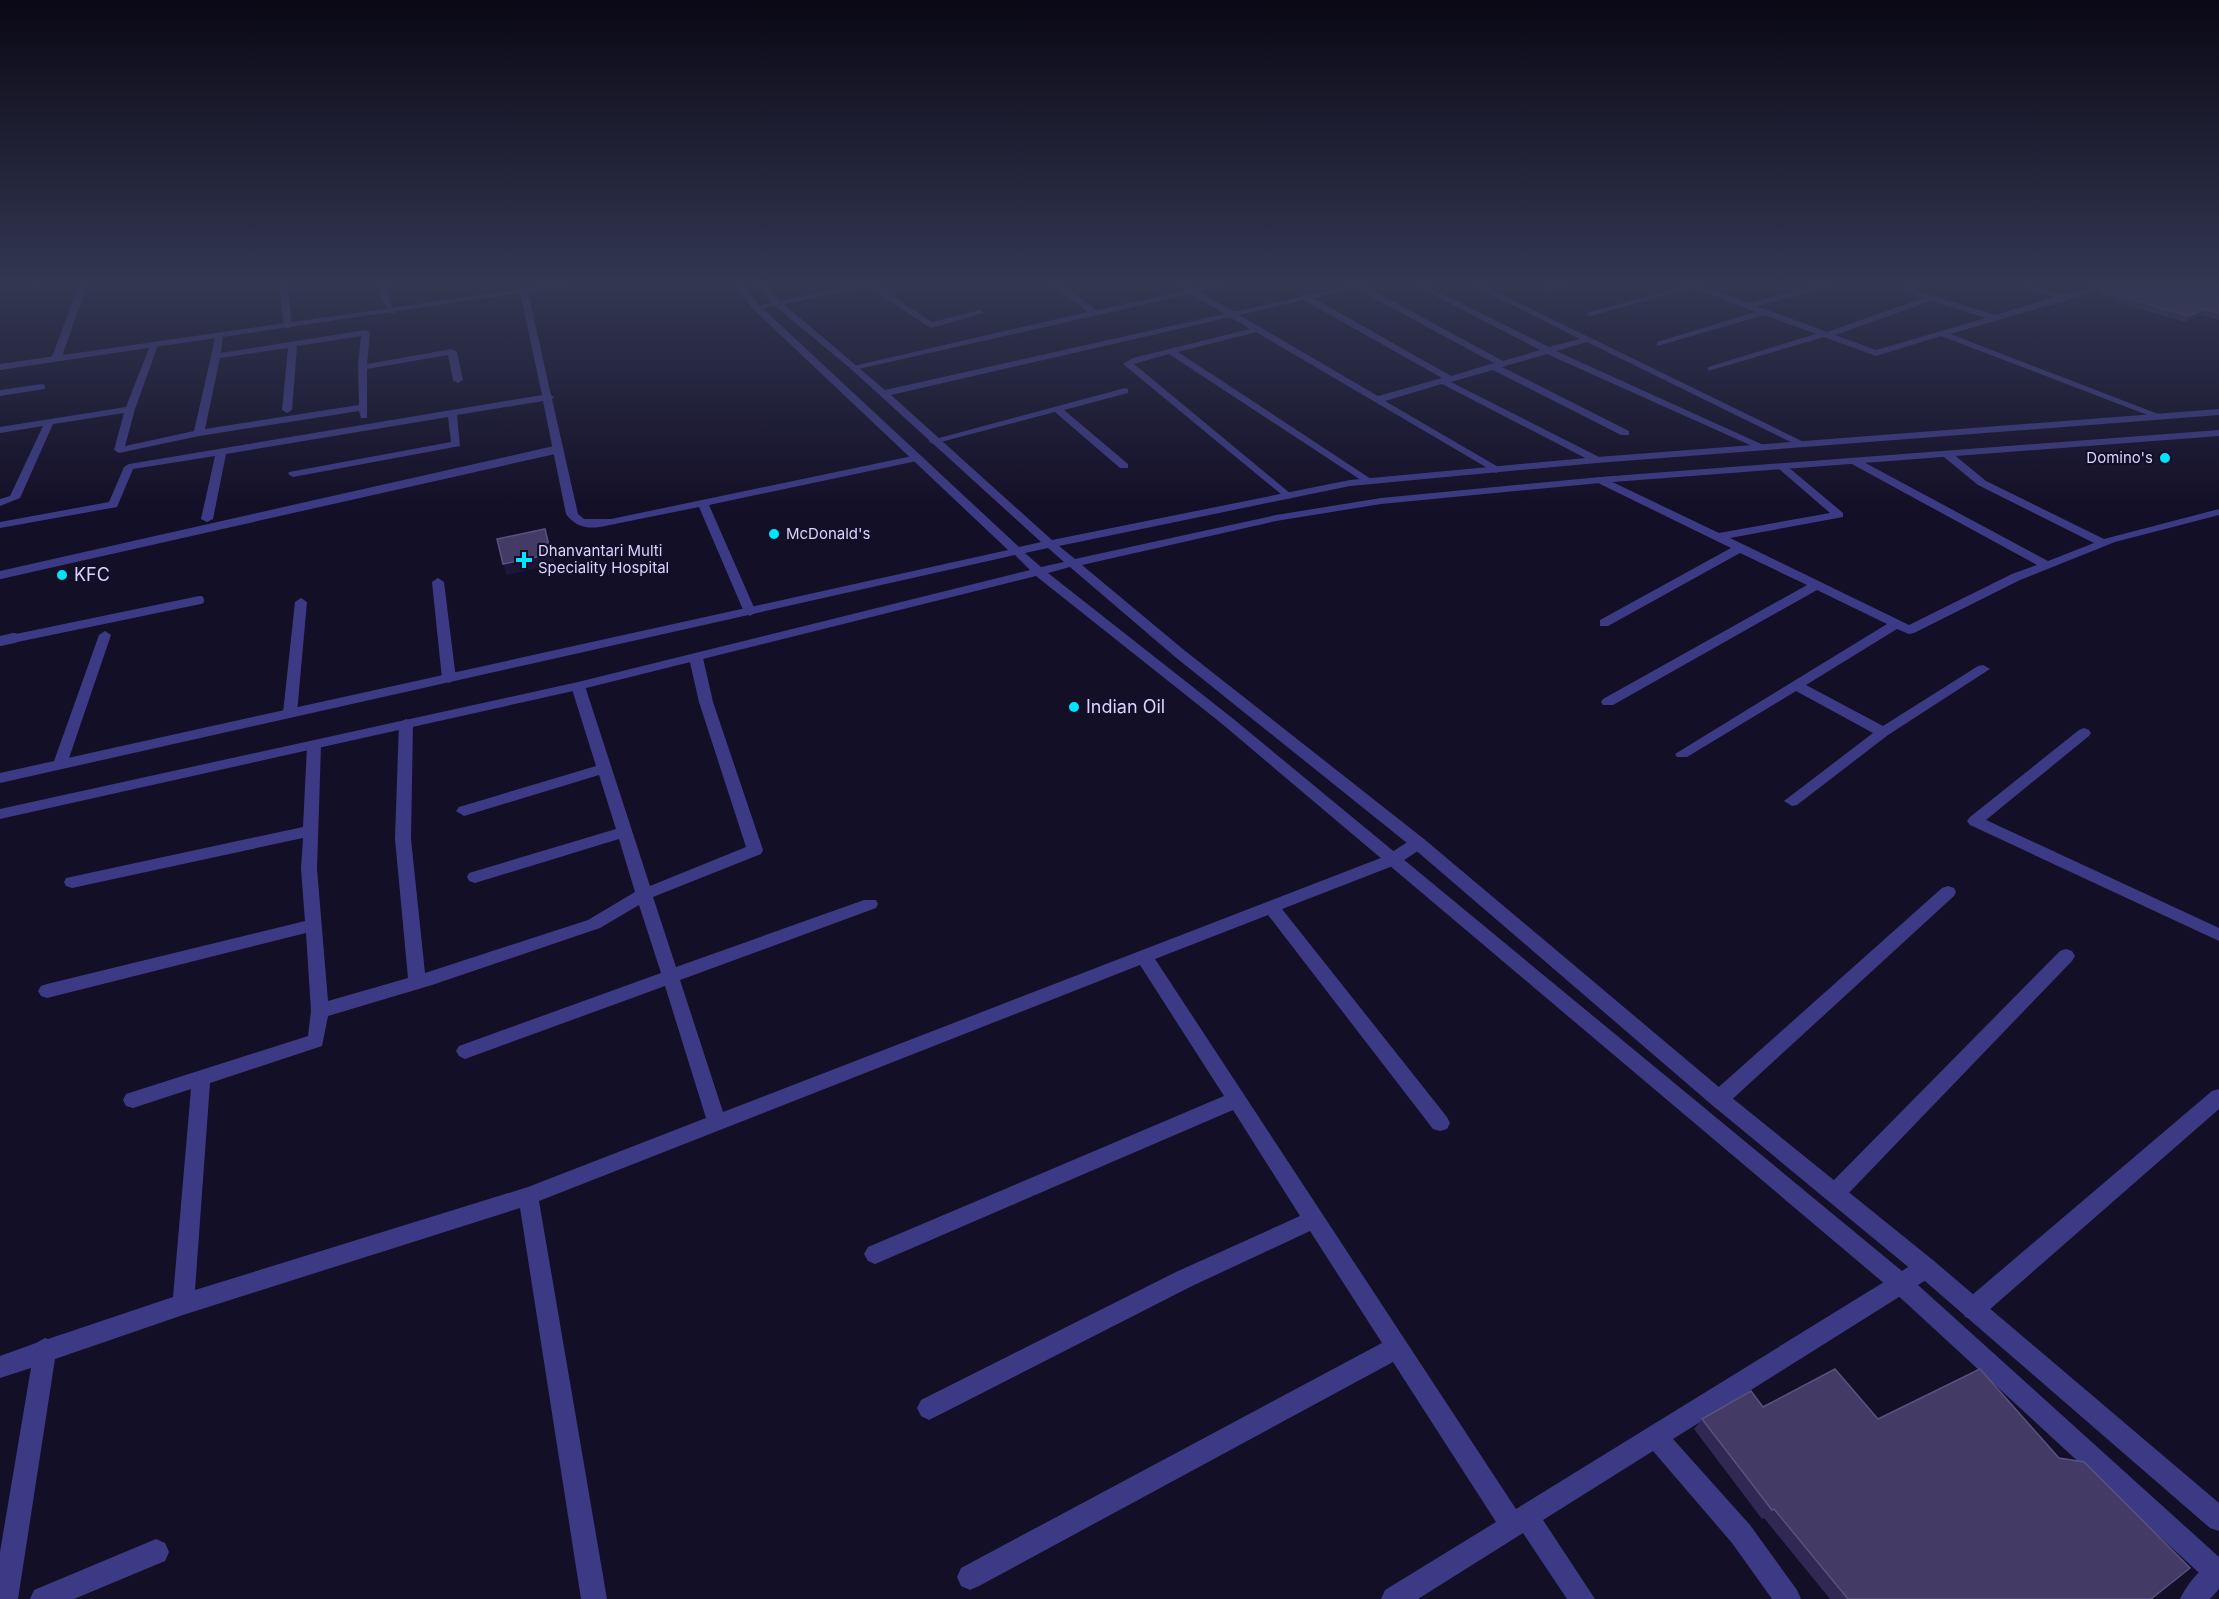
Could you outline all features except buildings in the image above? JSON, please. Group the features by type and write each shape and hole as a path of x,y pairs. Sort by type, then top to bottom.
{"street":[{"path":"0,367 66,358"},
{"path":"149,358 130,409 119,450 199,433 364,407"},
{"path":"199,433 216,358"},
{"path":"287,410 292,358"},
{"path":"361,358 364,367 364,426"},
{"path":"364,367 419,358"},
{"path":"453,358 458,380"},
{"path":"540,358 572,514 582,525 611,522 917,458"},
{"path":"810,358 1039,572 1226,720 1900,1283 2218,1573 2193,1599"},
{"path":"843,358 1050,544 1179,653 1418,843 1719,1099 1836,1192 2218,1516"},
{"path":"854,367 896,358"},
{"path":"882,394 1039,358"},
{"path":"1151,358 1128,364 1287,496"},
{"path":"1180,358 1367,481"},
{"path":"1303,358 1496,470"},
{"path":"1408,358 1598,460"},
{"path":"1485,358 1625,433"},
{"path":"1376,400 1525,358"},
{"path":"1564,358 1765,448"},
{"path":"1626,358 1805,446"},
{"path":"1711,369 1748,358"},
{"path":"2005,358 2161,417"},
{"path":"0,393 42,387"},
{"path":"933,441 1125,391"},
{"path":"0,525 113,505 129,467 364,426 549,397"},
{"path":"0,430 130,409"},
{"path":"1057,409 1124,465"},
{"path":"293,474 456,444 452,412"},
{"path":"0,778 1050,544 1367,481 1598,460 1805,446 2219,412"},
{"path":"0,503 15,498 50,422"},
{"path":"0,814 578,686 1073,563 1276,518 1381,501 1600,480 1783,468 2219,433"},
{"path":"207,519 220,451"},
{"path":"1947,455 1982,483 2104,543"},
{"path":"1854,461 2048,565"},
{"path":"1719,537 1839,515 1783,468"},
{"path":"1600,480 1909,630 2016,577 2104,543 2219,512"},
{"path":"703,503 750,612"},
{"path":"1604,622 1740,548"},
{"path":"438,582 449,679"},
{"path":"1608,702 1817,585"},
{"path":"290,713 301,602"},
{"path":"1682,754 1897,624"},
{"path":"60,764 105,635"},
{"path":"320,1011 594,924 645,894 755,850 706,702 696,658"},
{"path":"1792,801 1883,732 1983,669"},
{"path":"578,686 717,1123"},
{"path":"1796,686 1883,732"},
{"path":"406,723 403,839 417,982"},
{"path":"2085,733 1975,821 2219,935"},
{"path":"133,1100 316,1041 320,1011 313,925 310,831 314,746"},
{"path":"464,811 604,769"},
{"path":"72,882 310,831"},
{"path":"476,876 624,832"},
{"path":"0,1367 45,1349 183,1304 528,1196 1272,908 1392,860 1418,843"},
{"path":"1719,1099 1948,892"},
{"path":"465,1051 870,904"},
{"path":"1272,908 1440,1123"},
{"path":"46,991 313,925"},
{"path":"1836,1192 2066,956"},
{"path":"1145,958 1396,1348 1519,1521 1582,1599"},
{"path":"183,1304 201,1078"},
{"path":"1973,1308 2219,1096"},
{"path":"875,1254 1235,1100"},
{"path":"528,1196 594,1599"},
{"path":"929,1408 1184,1279 1313,1220"},
{"path":"1394,1599 1926,1268"},
{"path":"969,1577 1396,1348"},
{"path":"5,1599 45,1349"},
{"path":"1655,1436 1741,1534 1788,1599"},
{"path":"43,1599 156,1552"}],"lane":[{"path":"0,575 559,450"},
{"path":"0,642 200,600"}],"place":[{"name":"Domino's","path":"2165,458"},
{"name":"McDonald's","path":"774,534"},
{"name":"Dhanvantari Multi Speciality Hospital","path":"524,560"},
{"name":"KFC","path":"62,575"},
{"name":"Indian Oil","path":"1074,707"}]}
